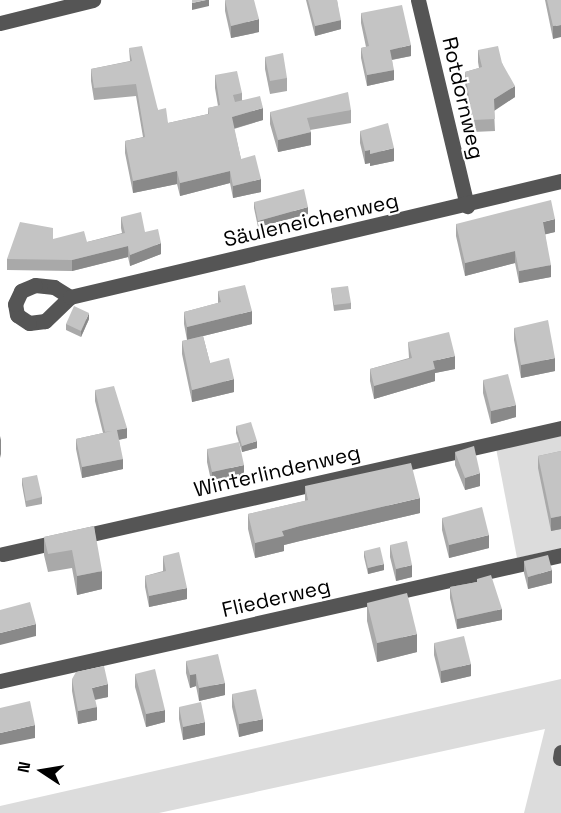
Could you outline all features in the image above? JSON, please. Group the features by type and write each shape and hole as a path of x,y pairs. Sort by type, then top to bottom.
{"street":[{"path":"0,23 93,0"},
{"name":"Rotdornweg","path":"418,0 467,206"},
{"name":"Säuleneichenweg","path":"70,297 467,206 561,181"},
{"name":"Winterlindenweg","path":"3,554 561,428"},
{"name":"Fliederweg","path":"0,681 561,555"}],"shaded area":[{"path":"561,434 561,548 517,558 496,448"},
{"path":"561,679 561,813 524,813 545,729 159,813 0,813 0,806"}],"building":[{"path":"225,0 254,0 259,19 231,26"},
{"path":"308,0 337,0 341,20 315,26"},
{"path":"547,0 561,0 561,25 553,26"},
{"path":"402,5 411,45 390,50 394,70 367,75 361,48 369,46 361,13"},
{"path":"142,46 158,110 166,108 168,123 209,114 208,108 220,105 215,75 237,71 242,93 233,95 235,102 260,96 263,108 232,117 241,159 255,155 261,179 233,186 230,171 180,183 177,171 133,181 125,141 145,137 136,84 94,88 91,69 132,61 129,48"},
{"path":"498,46 502,63 515,86 494,99 495,119 473,120 465,72 482,67 478,50"},
{"path":"283,53 287,78 270,81 265,57"},
{"path":"348,92 351,110 307,118 311,132 278,140 270,112"},
{"path":"388,123 394,148 370,154 370,150 365,151 360,131"},
{"path":"304,189 308,207 258,221 254,202"},
{"path":"551,200 555,219 543,222 551,265 519,271 515,251 465,263 456,224"},
{"path":"141,212 145,232 158,229 161,243 130,255 128,246 72,260 7,259 20,222 53,228 53,239 84,231 87,242 125,233 121,217"},
{"path":"245,285 252,311 187,327 184,312 221,302 218,291"},
{"path":"348,286 351,303 334,305 331,288"},
{"path":"74,306 89,313 81,331 66,324"},
{"path":"548,320 555,358 521,365 514,328"},
{"path":"449,332 455,356 433,361 435,369 374,386 370,369 412,358 408,342"},
{"path":"203,336 210,363 229,358 234,379 192,390 182,341"},
{"path":"508,374 516,405 491,411 483,380"},
{"path":"114,386 127,428 117,430 123,459 82,467 76,439 112,431 105,432 95,390"},
{"path":"251,422 257,441 242,446 236,426"},
{"path":"239,442 244,465 212,472 207,449"},
{"path":"474,446 480,473 465,478 455,452"},
{"path":"561,451 561,516 551,518 538,456"},
{"path":"411,463 420,498 300,526 282,531 284,536 255,543 248,514 308,500 305,486"},
{"path":"37,475 42,497 26,501 22,478"},
{"path":"482,507 489,535 449,545 442,518"},
{"path":"94,526 102,571 77,576 72,550 48,554 44,537"},
{"path":"407,541 412,565 396,569 390,545"},
{"path":"380,547 384,564 368,568 364,551"},
{"path":"179,552 187,588 149,596 145,576 166,571 163,556"},
{"path":"548,555 552,570 528,577 524,561"},
{"path":"491,575 502,609 457,619 450,587 477,582 477,579"},
{"path":"407,593 417,634 377,643 367,603"},
{"path":"30,602 36,624 0,633 0,610"},
{"path":"464,636 471,664 441,671 434,643"},
{"path":"218,654 225,683 199,688 196,674 190,675 186,661"},
{"path":"104,666 108,684 92,688 97,707 78,711 72,679 76,672"},
{"path":"155,669 165,710 146,714 135,674"},
{"path":"256,689 263,719 239,724 232,694"},
{"path":"30,701 35,725 0,733 0,708"},
{"path":"201,702 205,722 183,727 179,707"}]}
